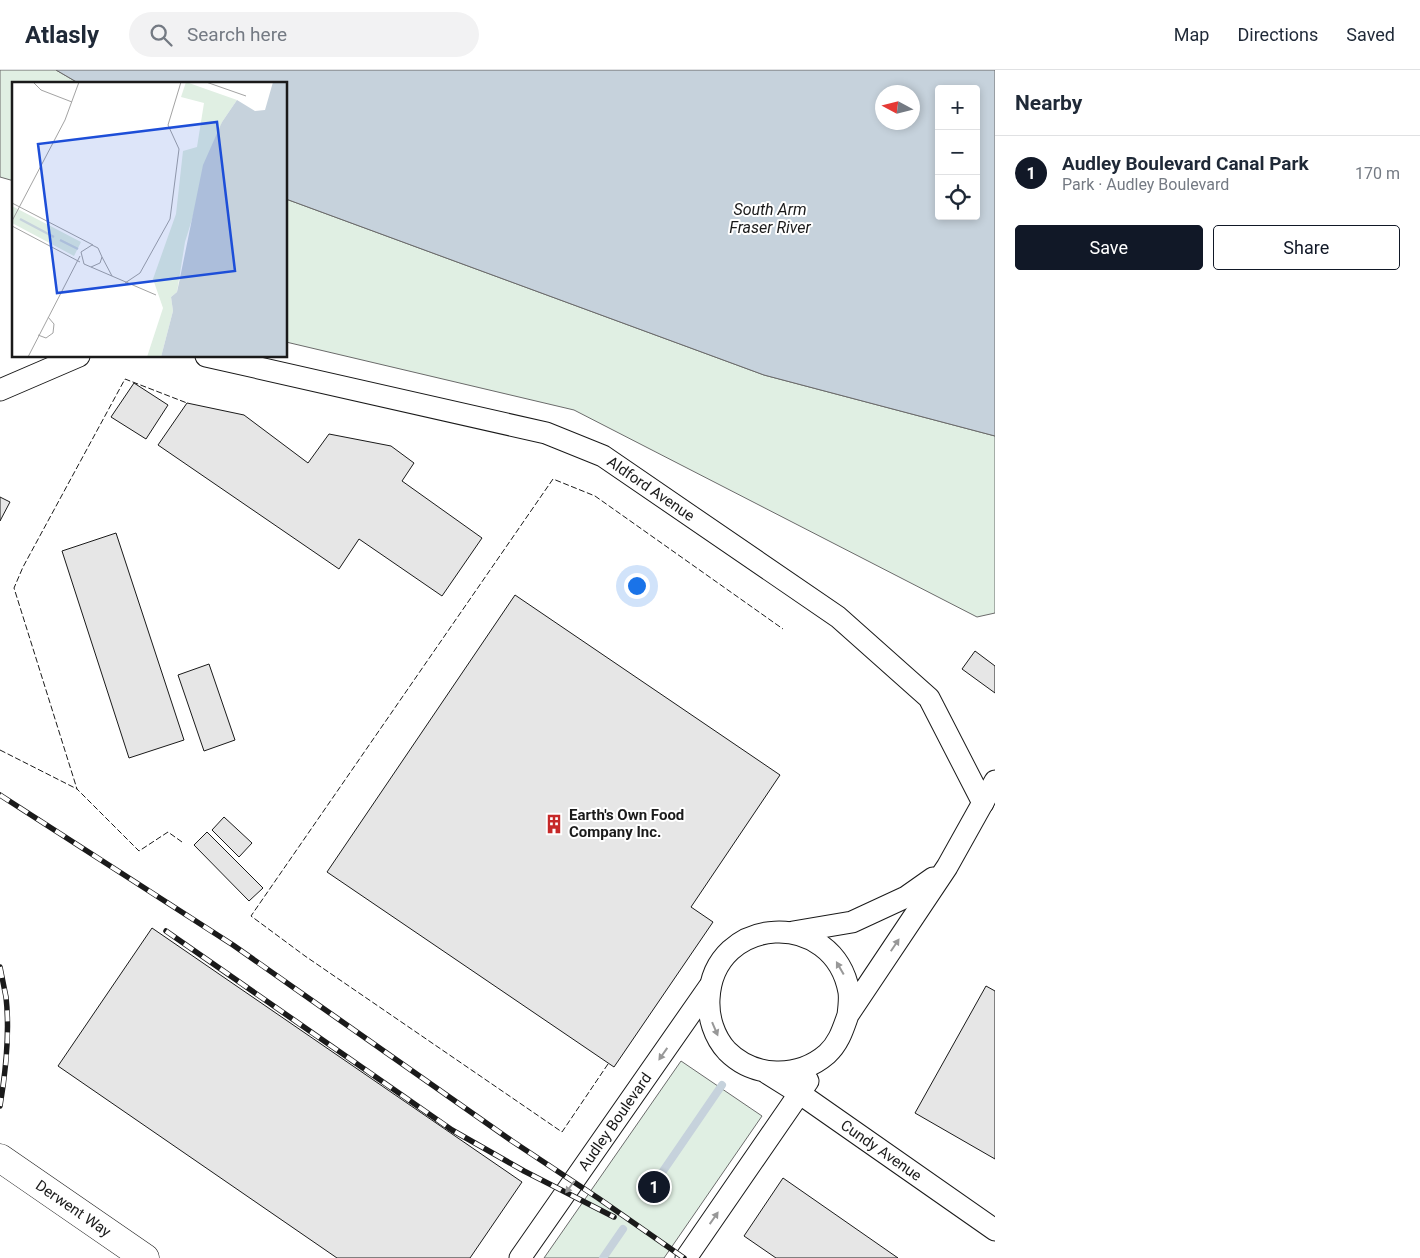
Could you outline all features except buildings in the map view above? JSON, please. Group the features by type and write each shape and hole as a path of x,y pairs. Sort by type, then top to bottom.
{"street":[{"path":"0,390 73,358"},
{"name":"Aldford Avenue","path":"215,358 546,433 603,456 838,617 929,698 983,803"},
{"path":"686,1258 799,1093 841,1036 848,1015 947,867 995,781"},
{"path":"827,1053 809,1066 788,1072 765,1072 744,1064 727,1050 714,1032 708,1010 710,985 717,967 731,950 749,937 771,931 793,932 852,922 906,897 947,867"},
{"path":"793,932 814,940 831,954 843,972 849,993 848,1015"},
{"name":"Audley Boulevard","path":"520,1258 710,985"},
{"name":"Cundy Avenue","path":"765,1072 799,1093 995,1230"},
{"name":"Derwent Way","path":"0,1158 145,1258"}],"green space":[{"path":"0,70 56,70 77,82 12,82 12,180 0,177"},
{"path":"288,200 764,375 995,436 995,613 977,617 574,410 288,342"},
{"path":"681,1061 762,1116 664,1258 544,1258"}],"water":[{"name":"South Arm Fraser River","path":"56,70 995,70 995,436 764,375 288,200 288,82 77,82"}],"waterway":[{"path":"648,1193 722,1085"},
{"path":"603,1258 623,1229"}],"railway":[{"path":"0,795 233,945 512,1141 684,1258"},
{"path":"166,931 452,1130 524,1171 614,1217"},
{"path":"0,967 6,997 8,1024 6,1065 0,1106"}],"fence":[{"path":"182,842 168,832 139,851 77,789 14,588 23,567 125,379 187,403"},
{"path":"608,1064 562,1132 305,956 251,916 553,479 595,496 783,629"},
{"path":"0,750 77,789"}],"place":[{"name":"Earth's Own Food Company Inc.","path":"554,824"},
{"name":"Audley Boulevard Canal Park","path":"654,1187"}]}
